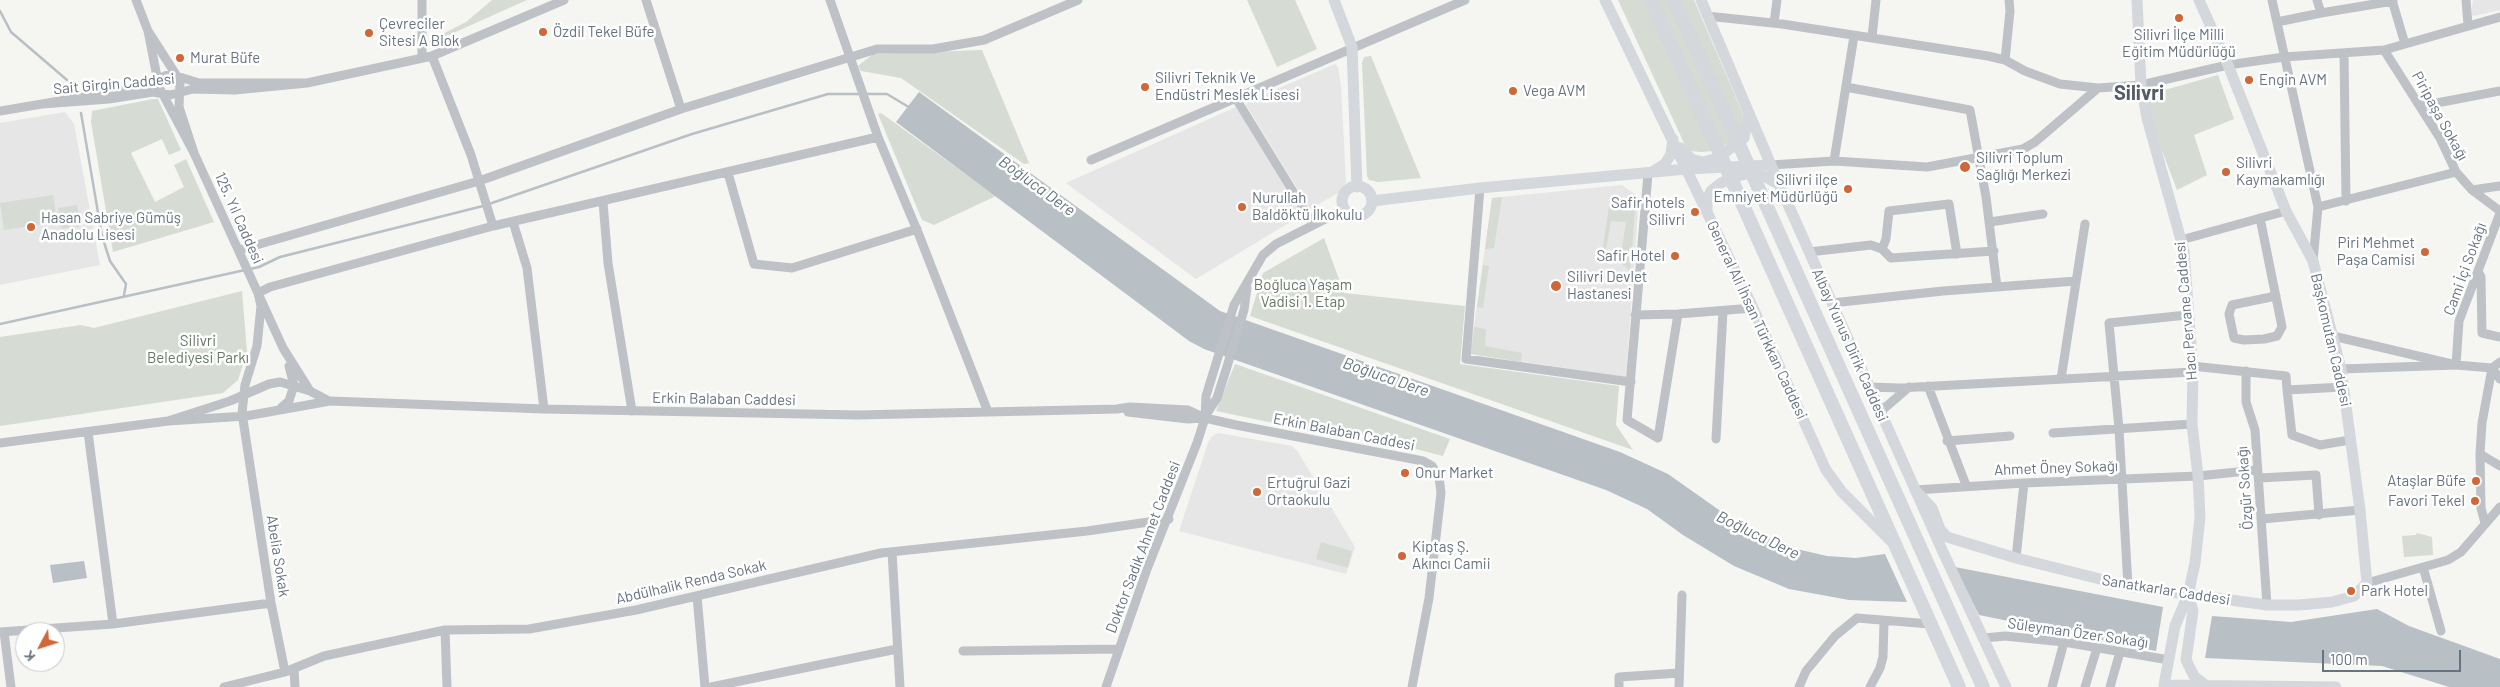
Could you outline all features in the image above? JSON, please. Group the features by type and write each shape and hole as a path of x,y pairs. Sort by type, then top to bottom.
{"highway":[{"path":"1651,0 1895,548 1959,687"},
{"path":"1674,0 1983,687"}],"main road":[{"path":"1334,0 1352,47 1357,186"},
{"name":"General Ali İhsan Türkkan Caddesi","path":"1605,0 1708,211 1826,470 1842,492 1895,548"},
{"name":"Albay Yunus Dirik Caddesi","path":"1701,0 1779,184 1880,412 2006,687"},
{"name":"Hacı Pervane Caddesi","path":"2137,0 2141,85 2147,118 2182,240 2192,369 2192,424 2198,476 2200,517 2195,563 2188,595"},
{"name":"Başkomutan Caddesi","path":"2199,0 2228,65 2286,211 2313,261 2340,369 2360,510 2367,583"},
{"path":"1673,139 1691,159 1704,162 1718,158 1744,138 1749,113"},
{"path":"1648,174 1665,164 1672,154 1673,139"},
{"path":"1372,201 1480,188 1687,169 1771,165"},
{"path":"1708,211 1707,200 1711,191 1721,182 1736,176 1756,172 1779,184"},
{"path":"1357,186 1367,190 1372,201 1370,209 1360,216 1351,215 1343,204 1344,194 1357,186"},
{"name":"Sanatkarlar Caddesi","path":"1915,490 1932,508 1944,533 1963,543 2128,586 2267,606 2332,602 2354,596 2367,583"},
{"path":"1945,557 1946,547 1963,543"},
{"path":"2188,595 2175,626 2164,686 2336,687"},
{"path":"2188,595 2193,611 2186,660 2188,668 2205,685"}],"street":[{"name":"125. Yıl Caddesi","path":"136,0 148,31 158,81 239,250 283,348"},
{"path":"422,0 427,56 472,155 493,226"},
{"name":"Sait Girgin Caddesi","path":"42,104 110,99 153,92 164,95 193,89 235,90 307,83 427,56 564,0"},
{"path":"646,0 681,110"},
{"path":"830,0 856,80 917,229 988,412"},
{"path":"239,250 479,181 681,110 877,49 933,50 984,40 1078,0"},
{"path":"1091,160 1465,0"},
{"path":"1774,23 1777,0"},
{"path":"1872,37 1876,0"},
{"path":"2005,60 2010,11 2009,0"},
{"path":"2272,0 2318,207 2313,261"},
{"path":"2317,0 2321,13"},
{"path":"2466,0 2468,25"},
{"path":"2277,22 2392,1 2405,44"},
{"path":"1708,16 1872,37 2005,60 2025,71 2060,84 2098,88 2141,85 2228,65 2284,57 2384,50 2500,16"},
{"name":"125. Yıl Caddesi","path":"148,31 180,81 179,107 194,154"},
{"path":"1834,161 1854,36"},
{"name":"Piripaşa Sokağı","path":"2384,50 2440,138 2456,172 2472,190 2500,212"},
{"path":"2344,53 2346,201"},
{"name":"Sait Girgin Caddesi","path":"42,104 136,88 158,81 170,74 199,83 307,83"},
{"path":"1846,87 1970,110 1990,222 1997,287"},
{"path":"1771,165 1834,161 1927,166 1978,159 2023,149 2035,142 2098,88"},
{"path":"2421,106 2500,91"},
{"path":"1235,97 1313,224"},
{"path":"0,111 42,104"},
{"path":"247,444 242,417 243,395 257,346 261,306 258,293 270,287 493,226 878,137"},
{"path":"2318,207 2456,172"},
{"path":"728,173 754,264 792,268 917,229"},
{"path":"1648,174 1627,420 1658,438 1678,314"},
{"path":"2472,190 2500,186"},
{"path":"1480,188 1466,359 1631,382"},
{"path":"603,202 609,270 632,411"},
{"path":"1882,249 1886,239 1889,211 1949,204 1957,254"},
{"path":"1205,418 1206,396 1234,305 1263,254 1276,244 1345,209"},
{"path":"2182,240 2286,211"},
{"name":"Cami İçi Sokağı","path":"2456,365 2459,322 2500,212"},
{"path":"1990,222 2043,214"},
{"path":"2260,218 2276,296 2282,327 2277,336 2244,340 2234,338 2229,314 2232,304 2276,296"},
{"path":"514,222 527,268 544,409"},
{"path":"2061,379 2085,224"},
{"path":"1809,252 1871,245 1882,249 1891,258 1994,251"},
{"path":"2478,271 2481,277 2482,333 2500,337"},
{"path":"1832,303 2076,281"},
{"path":"1205,418 1217,398 1226,370 1244,310 1248,282"},
{"path":"1635,315 1678,314 1753,308"},
{"path":"1716,439 1722,311"},
{"path":"2128,586 2119,429 2109,323 2187,314"},
{"path":"2333,336 2456,365"},
{"path":"278,409 289,401 294,385 283,348"},
{"path":"283,348 310,391"},
{"path":"2340,369 2456,365 2492,368 2500,362"},
{"path":"2492,368 2500,378"},
{"path":"2486,523 2481,508 2480,454 2482,423 2492,368"},
{"path":"1869,387 1909,387 2115,376 2192,369 2246,371 2286,376 2292,435 2320,445 2350,440"},
{"name":"Özgür Sokağı","path":"2246,371 2246,402 2255,430 2267,606"},
{"name":"Erkin Balaban Caddesi","path":"168,421 216,406 269,384 280,382 310,391 319,398 330,401"},
{"path":"216,406 245,385"},
{"path":"1928,386 1966,485"},
{"path":"1880,412 1909,387"},
{"path":"2287,390 2343,387"},
{"name":"Erkin Balaban Caddesi","path":"0,443 168,421 242,417 330,401 544,409 858,415 1117,409 1188,419 1205,418 1424,461 1432,466 1439,478 1441,493 1429,598 1412,687"},
{"path":"247,444 248,423 250,418 257,414"},
{"name":"Doktor Sadık Ahmet Caddesi","path":"1106,687 1147,569 1169,519 1205,418"},
{"path":"2054,433 2192,424"},
{"path":"88,432 113,624"},
{"path":"1948,441 2010,436"},
{"name":"Abelia Sokak","path":"247,444 271,603 295,687"},
{"path":"2480,454 2500,466"},
{"name":"Ahmet Öney Sokağı","path":"1915,490 2024,482 2258,474 2316,475 2319,515"},
{"path":"2016,558 2024,482"},
{"path":"2262,519 2360,510"},
{"path":"2367,583 2448,560 2461,552 2498,512"},
{"name":"Abdülhalik Renda Sokak","path":"224,687 290,670 324,656 445,630 530,629 636,610 892,552 1087,531 1169,519"},
{"path":"892,552 900,687"},
{"path":"2423,567 2441,631"},
{"path":"1679,687 1682,595"},
{"path":"697,596 705,687"},
{"path":"11,687 2,632 113,624 271,603"},
{"path":"1799,687 1806,671 1835,636 1857,618 1884,622 1930,624"},
{"path":"1870,687 1880,668 1883,657 1884,622"},
{"path":"445,630 447,687"},
{"name":"Süleyman Özer Sokağı","path":"1984,638 2005,636 2064,642 2169,660"},
{"path":"2052,687 2064,642"},
{"path":"2085,687 2097,648"},
{"path":"711,687 897,649"},
{"path":"963,651 1119,649"},
{"path":"2110,687 2120,652"},
{"path":"1619,687 1619,677 1679,672"}],"shaded area":[{"path":"2473,0 2500,0 2500,10 2471,15"},
{"path":"1335,64 1338,67 1341,87 1346,182 1340,192 1310,209 1246,105 1249,101"},
{"path":"1236,107 1302,215 1196,279 1066,183"},
{"path":"65,112 74,124 100,265 0,285 0,123"},
{"name":"Silivri Devlet Hastanesi","path":"1622,185 1639,197 1626,377 1470,354 1492,198"},
{"name":"Ertuğrul Gazi Ortaokulu","path":"1218,433 1292,446 1298,452 1355,547 1346,574 1179,531 1208,443 1211,437"}],"green space":[{"path":"492,0 527,0 431,43 429,41 466,22"},
{"path":"1247,0 1295,0 1317,49 1277,67"},
{"path":"1618,0 1694,0 1743,114 1741,132 1730,143 1713,151 1701,152 1691,151 1684,143"},
{"path":"982,50 1029,163 1024,164 901,78 861,71 858,66 873,54"},
{"path":"1371,56 1421,178 1378,182 1369,180 1367,176 1362,63 1364,57"},
{"path":"2218,75 2234,119 2194,135 2207,175 2177,190 2153,127 2147,95"},
{"path":"158,99 181,150 169,155 162,139 131,153 155,202 184,187 174,165 186,159 214,222 113,252 91,122 92,111"},
{"path":"881,113 996,196 934,225 922,220 878,114"},
{"path":"53,195 57,222 4,230 0,203"},
{"path":"1502,197 1494,248 1485,249 1492,198"},
{"path":"1610,199 1636,202 1630,271 1620,262 1626,222 1611,221 1605,255 1602,254"},
{"path":"77,205 81,226 61,229 58,208"},
{"name":"Boğluca Yaşam Vadisi 1. Etap","path":"1324,238 1344,293 1465,306 1460,364 1619,386 1616,425 1633,450 1250,316 1263,273"},
{"path":"1483,265 1489,266 1483,308 1477,307"},
{"name":"Silivri Belediyesi Parkı","path":"242,291 247,352 238,380 223,393 0,426 0,337 81,325 94,328"},
{"path":"1474,327 1486,329 1485,346 1522,353 1521,362 1471,354"},
{"path":"1235,364 1450,439 1443,456 1327,426 1326,434 1216,411"},
{"path":"2417,533 2432,537 2433,555 2404,557 2402,536 2416,535"},
{"path":"1321,542 1352,551 1348,568 1316,559"}],"water":[{"name":"Boğluca Dere","path":"919,92 1220,311 1620,452 1668,474 1729,517 1777,541 1801,550 1827,556 1856,558 1885,554 1907,602 1849,600 1789,589 1734,566 1683,535 1647,509 1606,490 1204,349 1189,341 896,122"},
{"path":"84,561 87,578 53,583 50,565"},
{"path":"1955,567 2163,607 2156,651 1979,615"},
{"path":"2377,609 2409,626 2500,659 2500,687 2449,687 2382,666 2205,658 2212,616 2291,622"}],"waterway":[{"path":"0,11 11,32 67,80"},
{"path":"489,204 692,134 828,94 861,94"},
{"path":"866,94 887,94 912,109"},
{"path":"81,113 102,236 110,261 126,284 124,295"},
{"path":"250,269 280,257 483,206"},
{"path":"0,324 245,270"}],"place":[{"name":"Silivri İlçe Milli Eğitim Müdürlüğü","path":"2179,18"},
{"name":"Özdil Tekel Büfe","path":"543,32"},
{"name":"Çevreciler Sitesi A Blok","path":"369,33"},
{"name":"Murat Büfe","path":"180,58"},
{"name":"Engin AVM","path":"2249,80"},
{"name":"Silivri Teknik Ve Endüstri Meslek Lisesi","path":"1145,87"},
{"name":"Vega AVM","path":"1513,91"},
{"name":"Silivri Toplum Sağlığı Merkezi","path":"1965,167"},
{"name":"Silivri Kaymakamlığı","path":"2226,172"},
{"name":"Silivri ilçe Emniyet Müdürlüğü","path":"1848,189"},
{"name":"Nurullah Baldöktü İlkokulu","path":"1242,207"},
{"name":"Safir hotels Silivri","path":"1695,212"},
{"name":"Hasan Sabriye Gümüş Anadolu Lisesi","path":"31,227"},
{"name":"Piri Mehmet Paşa Camisi","path":"2425,252"},
{"name":"Safir Hotel","path":"1675,256"},
{"name":"Silivri Devlet Hastanesi","path":"1556,286"},
{"name":"Onur Market","path":"1405,473"},
{"name":"Ataşlar Büfe","path":"2476,481"},
{"name":"Ertuğrul Gazi Ortaokulu","path":"1257,492"},
{"name":"Favori Tekel","path":"2475,501"},
{"name":"Kiptaş Ş. Akıncı Camii","path":"1402,556"},
{"name":"Park Hotel","path":"2351,591"}],"district":[{"name":"Silivri","path":"2139,93"}]}
